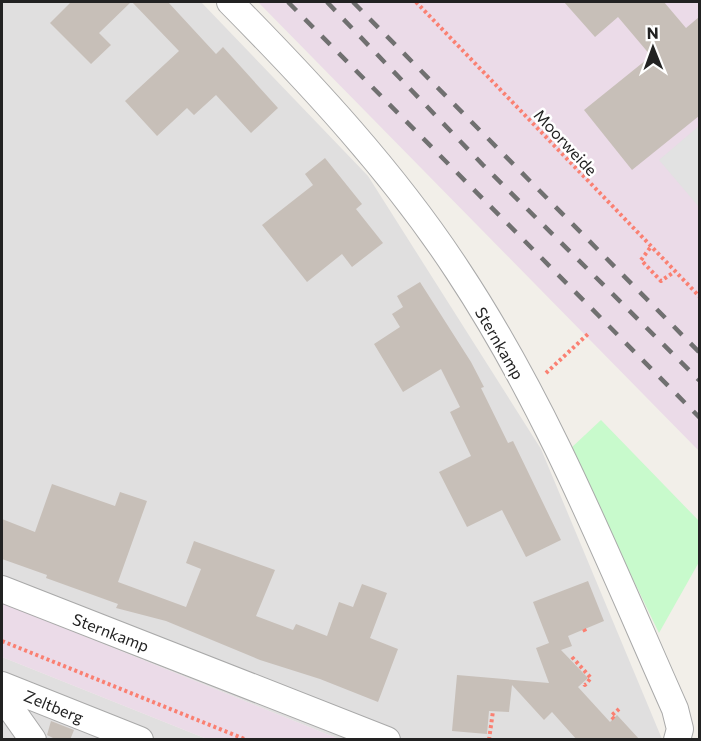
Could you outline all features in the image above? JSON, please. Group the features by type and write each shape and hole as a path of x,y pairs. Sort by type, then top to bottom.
{"street":[{"name":"Sternkamp","path":"230,2 289,61 388,176 458,271 528,391 600,541 675,709 680,729 677,740"},
{"name":"Sternkamp","path":"2,590 387,740"},
{"name":"Zeltberg","path":"2,685 140,740"},
{"name":"Zeltberg","path":"2,696 33,740"}],"path":[{"name":"Moorweide","path":"416,2 699,297"},
{"path":"650,248 641,260 662,281 674,272"},
{"path":"559,361 588,334"},
{"path":"2,641 247,740"},
{"path":"572,657 591,678 585,685 583,682"},
{"path":"614,719 611,716 619,709"},
{"path":"489,740 493,711"}],"shaded area":[{"path":"2,2 201,2 368,176 541,449 662,739 339,739 2,603"},
{"path":"258,2 699,2 699,451"},
{"path":"699,126 699,207 659,160"},
{"path":"2,603 339,739 207,739 2,657"},
{"path":"2,657 207,739 2,739"}],"green space":[{"path":"601,420 699,521 699,562 659,633 570,449"}],"building":[{"path":"71,2 131,2 99,33 111,45 91,64 50,23"},
{"path":"132,2 168,2 216,54 223,47 278,108 251,133 216,95 194,115 187,108 157,136 125,101 179,51"},
{"path":"564,2 664,2 686,28 699,17 699,116 632,170 584,110 651,56 618,17 595,37"},
{"path":"325,158 362,204 356,209 383,243 352,267 342,254 307,282 262,225 313,185 305,174"},
{"path":"420,282 471,362 508,443 513,441 561,540 526,557 502,510 467,527 439,472 471,456 450,412 460,407 441,369 403,392 374,344 400,327 392,314 403,307 397,296"},
{"path":"52,484 115,506 120,492 147,501 118,582 186,607 201,569 186,563 194,541 275,570 256,616 293,630 296,624 327,636 339,602 353,607 362,584 387,593 370,638 398,649 378,702 320,679 260,660 166,621 116,608 118,604 46,578 47,575 2,559 2,519 35,532"},
{"path":"588,581 604,621 568,636 572,646 561,650 588,678 578,687 610,722 617,715 640,740 577,740 552,712 544,720 512,685 509,712 489,711 487,734 452,731 457,675 549,683 536,648 549,643 533,602"},
{"path":"51,721 74,730 70,740 57,740 47,735"}],"railway":[{"path":"288,2 700,418"},
{"path":"327,2 483,165 700,381"},
{"path":"353,2 700,353"}]}
